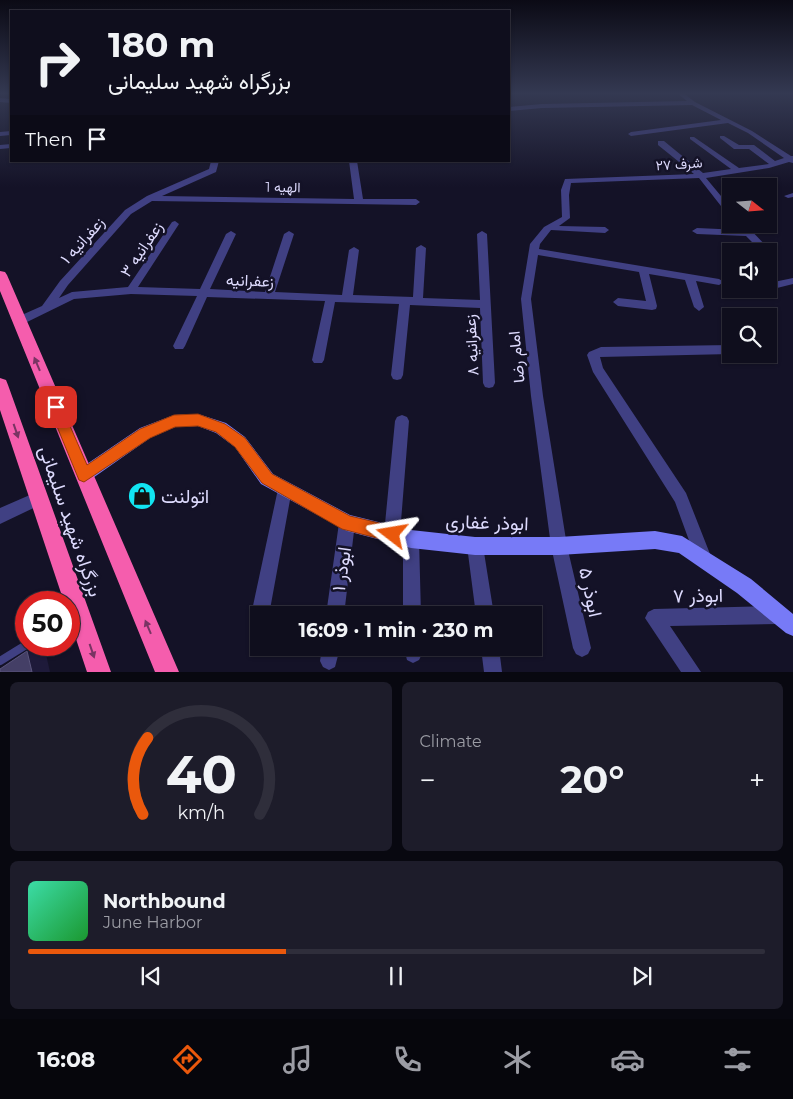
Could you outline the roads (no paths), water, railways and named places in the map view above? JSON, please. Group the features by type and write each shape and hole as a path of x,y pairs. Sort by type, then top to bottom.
{"highway":[{"name":"بزرگراه شهید سلیمانی","path":"0,275 167,672"},
{"name":"بزرگراه شهید سلیمانی","path":"0,387 39,498 67,591"},
{"name":"بزرگراه شهید سلیمانی","path":"80,629 99,672"}],"main road":[{"name":"ابوذر غفاری","path":"84,475 145,433 174,421 198,420 221,428 240,442 267,478 347,523 410,538 475,546 560,546 655,540 682,545 744,586 793,626"}],"street":[{"path":"631,134 704,124"},
{"path":"735,124 792,159"},
{"path":"692,138 738,171"},
{"path":"722,138 737,147 751,147 774,164"},
{"path":"661,143 701,176 722,202"},
{"name":"شرف ۲۷","path":"568,181 701,176 738,171 792,159"},
{"name":"زعفرانیه ۱","path":"45,309 64,283 128,212 150,198 213,170 215,162"},
{"path":"353,162 359,202"},
{"name":"امام رضا","path":"560,546 537,396 526,299 535,244 547,229 566,218 568,208 564,189 568,181"},
{"name":"الهیه 1","path":"150,198 416,202"},
{"name":"زعفرانیه ۳","path":"131,290 175,224"},
{"path":"547,229 560,227 605,230"},
{"path":"697,231 722,232"},
{"path":"748,233 758,243"},
{"path":"179,346 231,234"},
{"path":"269,295 289,234"},
{"name":"زعفرانیه ۸","path":"482,234 489,383"},
{"path":"418,302 421,248"},
{"path":"346,298 354,250"},
{"path":"534,251 719,282"},
{"path":"618,302 652,306 643,270"},
{"path":"689,277 699,307"},
{"path":"777,284 793,281"},
{"name":"زعفرانیه","path":"19,322 72,296 131,290 485,304"},
{"path":"318,360 331,298"},
{"path":"397,375 405,301"},
{"path":"705,561 681,498 597,369 594,355 601,352 722,349"},
{"path":"392,534 402,421"},
{"path":"262,606 286,489"},
{"path":"0,516 39,498"},
{"name":"ابوذر ۱","path":"336,606 347,523"},
{"path":"410,538 412,606"},
{"path":"475,546 484,606"},
{"name":"ابوذر ۵","path":"560,546 582,648"},
{"name":"ابوذر ۷","path":"692,672 654,618 779,615"},
{"path":"491,656 493,672"}],"lane":[{"path":"0,661 15,652"}],"place":[{"name":"اتولنت","path":"142,496"}]}
